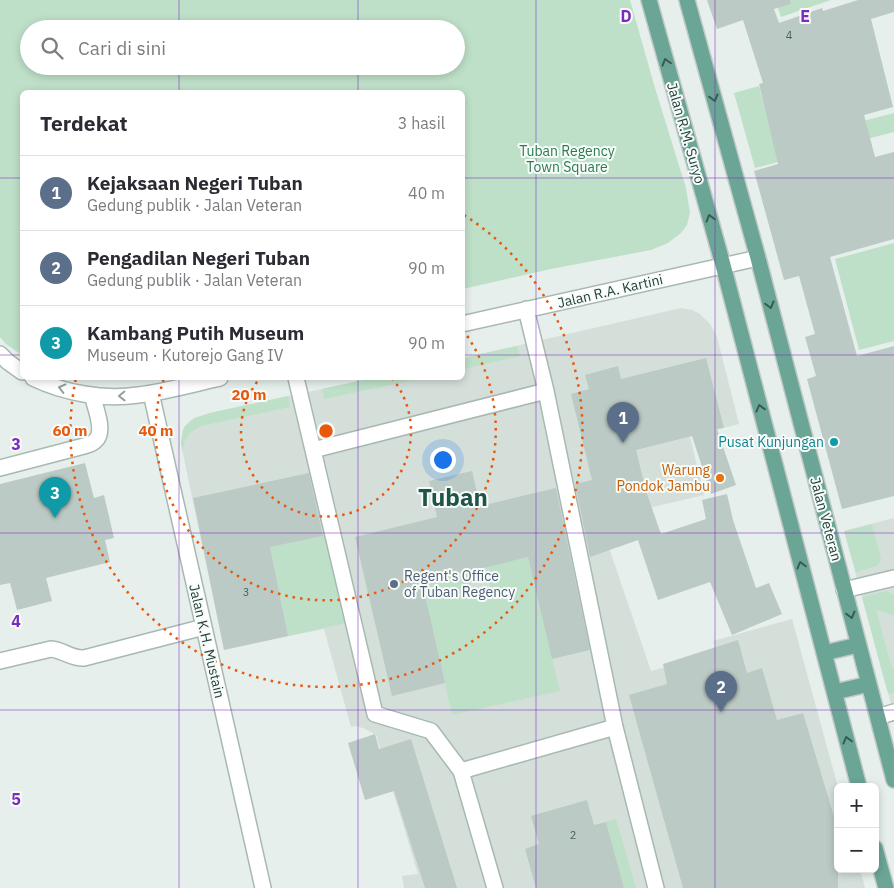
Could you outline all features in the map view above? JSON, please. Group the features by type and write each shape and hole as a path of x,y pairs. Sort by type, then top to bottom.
{"main road":[{"name":"Jalan R.M. Suryo","path":"649,0 723,265"},
{"path":"687,0 758,258"},
{"name":"Jalan Veteran","path":"758,258 894,780"},
{"path":"723,265 858,783"},
{"path":"824,653 858,645"},
{"path":"834,692 869,684"},
{"path":"879,863 886,888"}],"street":[{"name":"Jalan R.A. Kartini","path":"465,323 758,258"},
{"path":"526,309 546,391 615,727 656,888"},
{"path":"0,354 20,371"},
{"path":"38,380 56,387 92,395 127,396 151,393 211,380"},
{"path":"296,380 376,714 431,731 460,771 495,888"},
{"path":"313,450 546,391"},
{"name":"Jalan K.H. Mustain","path":"151,393 263,888"},
{"path":"0,468 97,440 101,430 92,395"},
{"path":"844,590 894,578"},
{"path":"0,661 51,649 84,658 204,626"},
{"path":"878,717 894,712"},
{"path":"460,771 615,727"}],"shaded area":[{"path":"681,308 700,314 710,324 717,337 739,424 690,436 704,495 601,519 606,539 651,671 716,654 713,641 792,619 837,783 834,783 834,873 861,873 865,888 404,888 402,876 418,874 376,735 363,728 351,727 324,629 224,649 181,442 183,430 190,421 210,413 364,380 465,380 465,358"},
{"path":"894,518 894,715 844,531"}],"green space":[{"name":"Tuban Regency Town Square","path":"0,0 630,0 686,188 690,213 687,225 681,233 668,243 651,250 551,269 465,289 465,90 20,90 20,354 6,344 0,337"},
{"path":"775,0 831,0 781,17"},
{"path":"759,86 774,144 894,113 894,132 755,168 734,93"},
{"path":"894,243 894,341 859,350 835,259"},
{"path":"517,346 520,356 465,369 465,358"},
{"path":"364,380 414,380 324,399 322,389"},
{"path":"288,396 290,407 197,428 185,441 183,454 181,442 183,430 194,418"},
{"path":"872,524 881,558 880,562 877,566 856,572 844,531"},
{"path":"332,534 351,622 288,636 270,547"},
{"path":"528,557 560,691 452,715 422,582 467,571 472,591 490,587 486,567"},
{"path":"886,591 894,595 894,615 876,610 892,668 894,669 894,693 888,694 862,597"},
{"path":"616,819 636,888 624,888 606,822"}],"building":[{"path":"707,0 790,0 791,4 774,9 779,23 822,8 823,11 858,0 894,0 894,12 871,19 893,107 864,115 875,157 894,152 894,239 830,257 857,356 894,346 894,496 842,509 807,379 816,376 805,337 815,334 799,276 784,280 754,171 778,164 759,84 763,83 743,20 717,29"},
{"path":"706,358 724,428 717,429 736,485 711,494 692,436 636,450 646,491 661,534 706,519 702,500 727,494 733,520 756,588 769,583 782,614 732,635 710,582 658,600 638,540 590,557 575,484 592,480 571,394 589,389 585,375 618,366 621,379"},
{"path":"85,463 94,498 104,495 114,538 105,540 110,562 46,578 52,601 17,610 10,583 0,585 0,484"},
{"name":"Regent's Office of Tuban Regency","path":"472,471 480,506 556,488 590,650 552,659 528,557 467,571 422,582 445,683 392,696 355,537 437,517 429,481"},
{"path":"309,473 323,536 270,547 288,636 224,650 193,498"},
{"path":"738,640 747,673 762,668 777,720 803,713 834,817 834,873 838,873 838,888 683,888 629,695 667,684 663,664"},
{"path":"375,734 379,749 411,739 457,888 425,888 394,791 365,800 348,743"},
{"path":"587,800 594,825 606,822 624,888 536,888 525,849 539,844 531,816"}],"place":[{"name":"Pusat Kunjungan","path":"834,442"},
{"name":"Kejaksaan Negeri Tuban","path":"623,443"},
{"name":"Warung Pondok Jambu","path":"720,478"},
{"name":"Kambang Putih Museum","path":"55,518"},
{"name":"Regent's Office of Tuban Regency","path":"394,584"},
{"name":"Pengadilan Negeri Tuban","path":"721,712"}],"district":[{"name":"Tuban","path":"453,497"}]}
